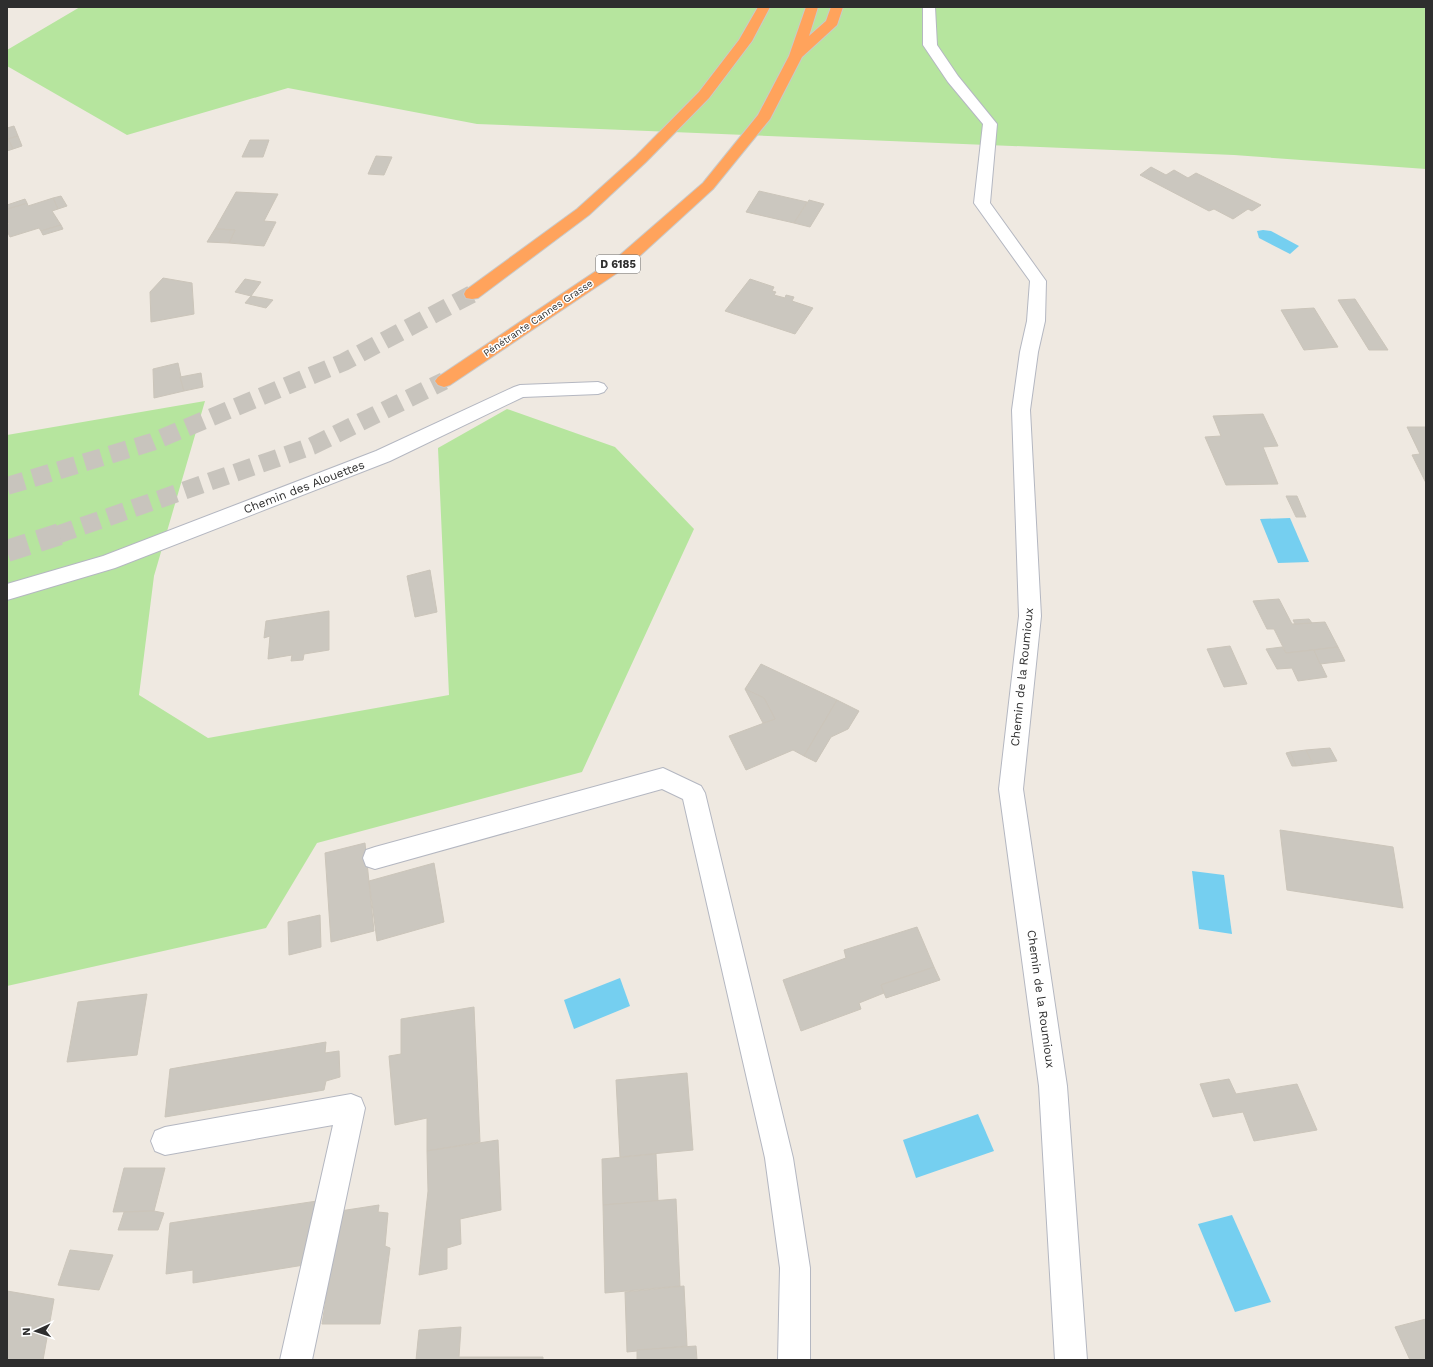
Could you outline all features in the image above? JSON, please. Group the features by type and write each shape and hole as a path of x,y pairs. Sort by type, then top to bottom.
{"highway":[{"path":"472,294 583,212 641,159 704,95 744,41 764,7"},
{"name":"Pénétrante Cannes Grasse","path":"444,381 626,259 708,186 765,116 796,56 812,7"},
{"path":"796,56 832,22 837,7"}],"street":[{"name":"Chemin de la Roumioux","path":"929,7 930,45 953,79 990,124 982,203 1038,281 1036,321 1029,352 1021,410 1030,616 1011,789 1054,1086 1071,1360"},
{"name":"Chemin des Alouettes","path":"7,592 108,562 383,456 520,390 598,388"},
{"path":"374,858 663,778 693,793 779,1158 795,1268 794,1360"},
{"path":"165,1141 351,1108 296,1360"}],"green space":[{"path":"80,7 1426,7 1426,169 1234,155 477,124 288,88 127,135 7,66 7,50"},
{"path":"205,401 154,576 139,695 208,738 449,695 438,448 507,409 615,447 694,529 582,772 317,843 266,928 7,986 7,435"}],"water":[{"path":"1257,231 1271,231 1299,246 1290,254 1259,238"},
{"path":"1290,518 1309,562 1278,563 1260,519"},
{"path":"1192,871 1224,875 1232,934 1199,929"},
{"path":"620,978 630,1006 574,1029 564,1000"},
{"path":"978,1114 994,1151 916,1178 903,1140"},
{"path":"1232,1215 1271,1302 1235,1312 1198,1224"}],"building":[{"path":"14,126 18,136 8,139 7,128"},
{"path":"18,136 22,146 13,149 8,139"},
{"path":"7,137 13,149 7,151"},
{"path":"250,140 269,140 263,157 242,157"},
{"path":"376,156 392,157 384,175 368,174"},
{"path":"1151,167 1166,175 1174,170 1188,178 1196,173 1261,205 1252,211 1248,209 1233,219 1214,209 1209,211 1140,175"},
{"path":"759,191 807,202 794,223 746,212"},
{"path":"236,192 278,194 264,221 276,222 264,246 229,243 235,230 215,229"},
{"path":"61,196 67,206 58,209 53,198"},
{"path":"53,198 58,209 52,211 61,225 41,231 39,228 10,237 7,231 7,225 9,224 7,219 7,209 27,203 28,206"},
{"path":"25,199 27,203 7,209 7,205"},
{"path":"809,200 824,204 810,227 794,223"},
{"path":"61,225 63,229 43,235 41,231"},
{"path":"215,229 235,230 229,243 207,242"},
{"path":"163,278 192,283 194,314 151,322 150,292"},
{"path":"245,279 261,282 251,296 235,292"},
{"path":"750,279 774,287 772,291 776,292 774,295 785,298 786,295 794,297 792,301 813,308 795,334 725,311"},
{"path":"251,296 273,300 266,308 245,303"},
{"path":"1355,299 1388,350 1369,350 1338,300"},
{"path":"1314,308 1338,347 1304,350 1281,310"},
{"path":"178,363 184,391 154,398 153,369"},
{"path":"201,373 203,387 184,391 180,377"},
{"path":"1263,414 1278,446 1263,447 1278,484 1226,485 1205,437 1221,436 1213,416"},
{"path":"1407,427 1426,427 1426,483 1412,455 1420,454"},
{"path":"1286,496 1297,496 1306,517 1296,517"},
{"path":"430,570 437,612 415,617 407,576"},
{"path":"1279,599 1292,624 1325,622 1338,647 1286,653 1274,629 1267,629 1253,601"},
{"path":"329,611 329,650 304,654 303,660 291,661 292,655 268,659 270,636 264,638 266,621"},
{"path":"1309,619 1312,623 1295,624 1293,620"},
{"path":"1230,646 1247,684 1224,687 1207,649"},
{"path":"1282,647 1286,653 1314,650 1327,677 1298,681 1292,668 1277,669 1266,649"},
{"path":"1338,647 1345,661 1320,664 1314,650"},
{"path":"761,664 837,700 804,756 793,750 746,770 729,736 775,719 764,698 745,689"},
{"path":"745,689 764,698 775,719 763,723"},
{"path":"837,700 859,711 848,729 831,737 816,762 804,756"},
{"path":"1330,748 1337,761 1313,764 1306,750"},
{"path":"1306,750 1313,764 1296,766 1290,752"},
{"path":"1290,752 1296,766 1292,766 1286,753"},
{"path":"1280,830 1393,847 1403,908 1287,890"},
{"path":"365,843 374,931 331,942 325,853"},
{"path":"434,863 444,922 377,941 369,881"},
{"path":"320,915 321,947 289,955 288,922"},
{"path":"917,927 934,967 881,985 884,993 859,1003 861,1009 801,1031 783,980 846,958 844,950"},
{"path":"934,967 940,980 886,998 881,985"},
{"path":"147,994 137,1055 67,1062 78,1002"},
{"path":"474,1007 480,1142 427,1151 427,1118 395,1125 389,1056 401,1054 401,1019"},
{"path":"326,1042 325,1053 339,1051 340,1077 326,1081 324,1090 165,1117 170,1069"},
{"path":"687,1073 693,1150 620,1157 616,1080"},
{"path":"1229,1079 1236,1094 1297,1084 1317,1130 1254,1141 1243,1112 1213,1117 1200,1084"},
{"path":"498,1140 501,1210 460,1219 461,1244 447,1248 447,1269 419,1275 428,1191 427,1151"},
{"path":"656,1154 658,1201 603,1205 602,1159"},
{"path":"124,1168 165,1168 154,1211 113,1212"},
{"path":"676,1199 680,1286 605,1293 603,1205"},
{"path":"317,1201 304,1265 193,1283 193,1270 166,1274 170,1223"},
{"path":"379,1205 378,1212 388,1213 385,1246 390,1248 380,1324 322,1324 340,1211"},
{"path":"154,1211 164,1213 158,1230 118,1230 124,1212"},
{"path":"70,1250 113,1255 99,1290 58,1285"},
{"path":"684,1286 687,1346 627,1352 625,1292"},
{"path":"7,1291 54,1299 43,1360 7,1360"},
{"path":"1426,1319 1426,1360 1410,1360 1395,1327"},
{"path":"461,1327 459,1357 543,1357 543,1360 416,1360 419,1330"},
{"path":"696,1346 697,1360 637,1360 637,1350"}],"tunnel":[{"path":"7,486 152,442 344,362 472,294"},
{"path":"58,535 312,446 444,381"},
{"path":"7,551 58,535"}]}
